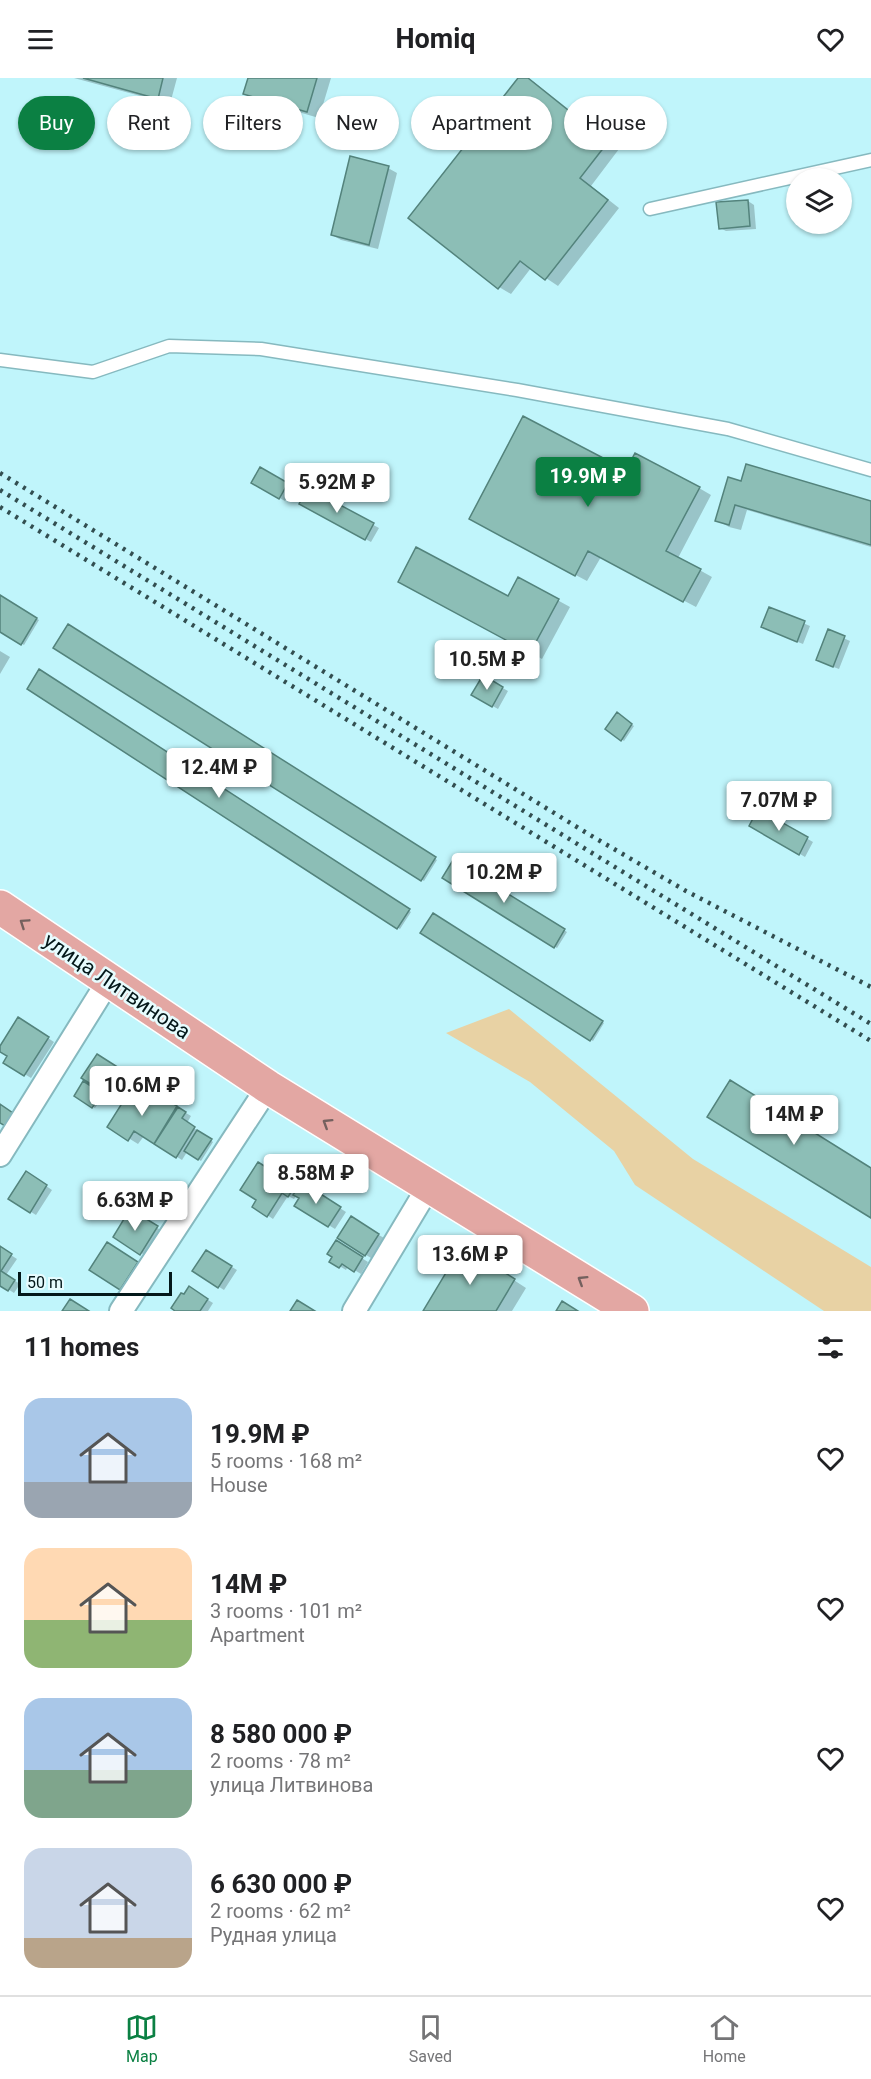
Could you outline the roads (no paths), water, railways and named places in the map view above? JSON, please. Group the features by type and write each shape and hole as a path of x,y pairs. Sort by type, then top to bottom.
{"main road":[{"name":"улица Литвинова","path":"0,907 268,1087 632,1311"}],"street":[{"path":"0,1155 109,980"},
{"path":"121,1311 268,1087"},
{"path":"354,1311 429,1186"}],"lane":[{"path":"650,210 871,160"},
{"path":"0,360 93,372 169,346 261,349 517,390 728,429 871,470"}],"railway":[{"path":"0,473 590,835 686,891 871,987"},
{"path":"0,490 871,1024"},
{"path":"0,507 871,1041"}]}
